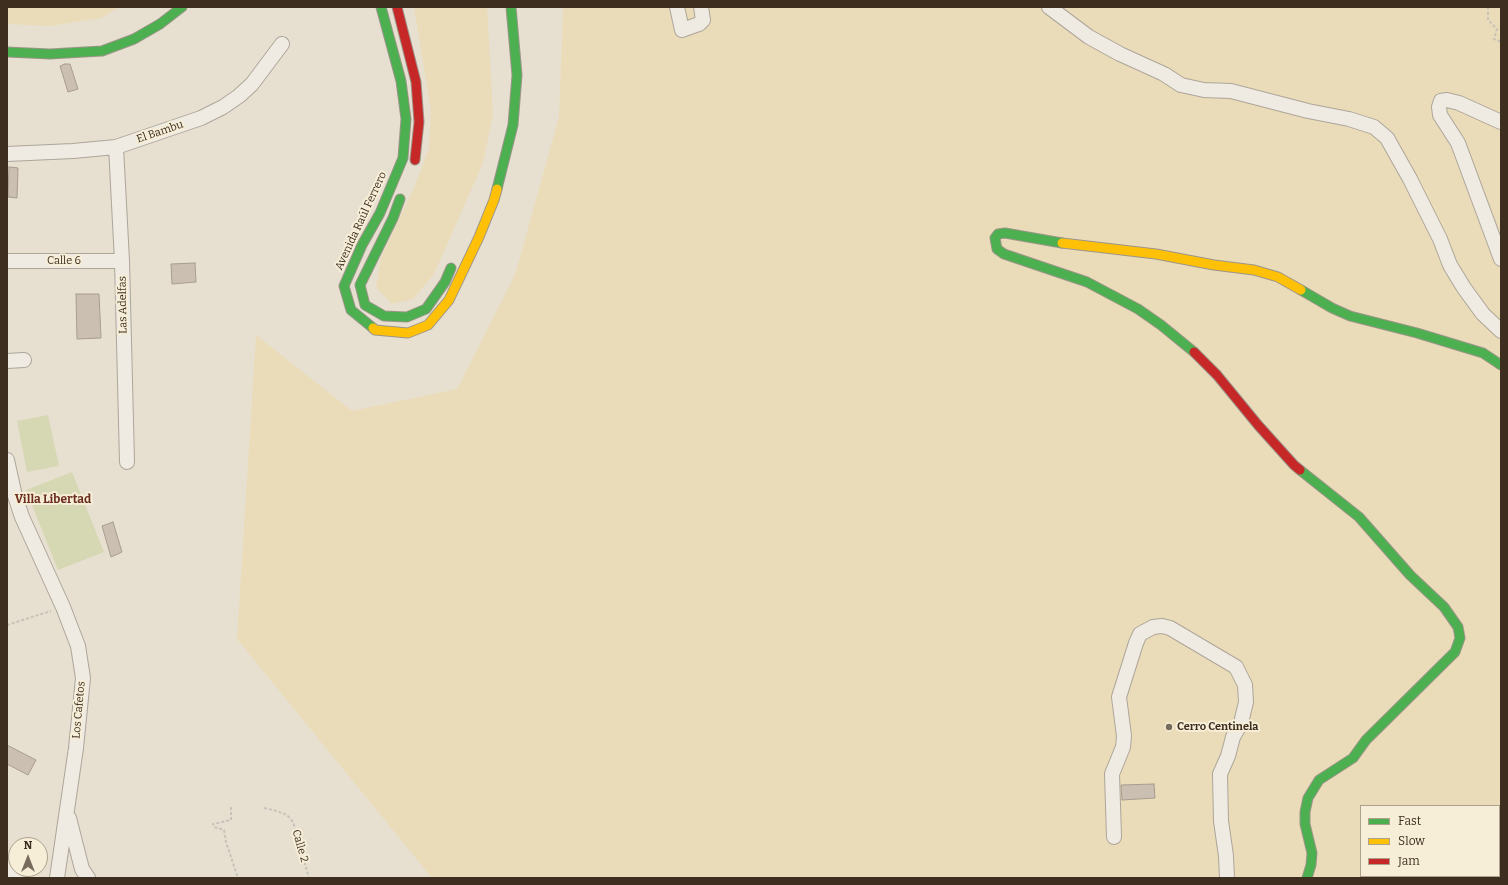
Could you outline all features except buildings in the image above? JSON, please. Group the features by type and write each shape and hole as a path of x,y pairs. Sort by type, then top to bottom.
{"street":[{"path":"7,52 50,54 102,50 140,35 160,24 182,7"},
{"name":"Avenida Raúl Ferrero","path":"381,7 401,81 406,119 403,158 380,213 362,245 344,286 351,310 375,330 408,333 428,325 449,300 479,237 494,200 513,125 517,75 511,7"},
{"path":"397,7 416,82 420,122 415,163 412,170"},
{"path":"677,7 682,30 699,24 703,20 701,7"},
{"path":"1049,7 1089,37 1181,84 1204,90 1231,91 1308,111 1349,119 1374,127 1387,138 1410,179 1440,239 1450,265 1464,288 1484,314 1501,331"},
{"name":"El Bambu","path":"7,154 73,151 116,147 201,118 223,107 239,96 252,84 282,44"},
{"path":"501,136 505,122 506,99"},
{"path":"1501,122 1453,101 1441,101 1439,107 1440,115 1458,143 1501,259"},
{"name":"Las Adelfas","path":"116,147 122,261 127,462"},
{"path":"404,190 393,218 360,285 365,305 384,316 407,317 426,309 445,282 455,261"},
{"path":"1307,878 1311,865 1312,853 1305,824 1305,812 1308,798 1319,780 1353,758 1366,740 1454,652 1460,638 1458,627 1444,607 1410,575 1359,517 1294,465 1216,375 1187,345 1162,325 1138,309 1087,282 1004,254 997,249 995,238 998,234 1005,233 1055,242 1156,254 1214,266 1254,270 1278,278 1332,308 1350,316 1417,333 1483,353 1501,365"},
{"name":"Calle 6","path":"7,261 122,261"},
{"path":"7,361 24,360"},
{"name":"Los Cafetos","path":"7,460 22,517 63,607 78,646 83,678 67,812 57,878"},
{"path":"1114,838 1112,774 1123,747 1124,736 1119,697 1140,634 1153,627 1162,626 1170,628 1236,667 1245,685 1246,702 1241,723 1233,737 1228,756 1220,774 1221,821 1226,856 1227,878"},
{"path":"67,812 82,869 88,878"},
{"path":"7,865 17,878"}],"path":[{"path":"1488,7 1488,20 1496,29 1494,39 1501,42"},
{"path":"7,625 63,607"},
{"path":"231,807 231,820 213,824 214,827 224,830 226,842 238,878"},
{"name":"Calle 2","path":"264,808 286,815 293,822 309,878"}],"green space":[{"path":"48,415 59,466 27,472 17,421"},
{"path":"72,472 104,552 58,570 26,490"}],"sand":[{"path":"7,7 119,7 101,18 50,26 7,24"},
{"path":"414,7 487,7 493,114 483,163 434,274 413,299 392,304 376,287 381,257 413,190 429,149 431,111"},
{"path":"563,7 1501,7 1501,878 432,878 237,639 256,335 352,411 457,389 515,275 559,117"}],"traffic: fast":[{"path":"7,52 50,54 102,51 134,39 160,24 182,7"},
{"path":"373,328 351,310 344,286 362,245 380,213 403,158 406,119 401,81 381,7"},
{"path":"497,189 513,125 517,75 511,7"},
{"path":"400,199 393,218 360,285 365,305 384,316 407,317 426,309 445,282 451,268"},
{"path":"1062,243 1005,233 998,234 995,238 997,249 1004,254 1087,282 1138,309 1161,325 1194,352"},
{"path":"1301,290 1332,308 1350,316 1417,333 1483,353 1501,365"},
{"path":"1300,470 1359,517 1410,575 1444,607 1458,627 1460,638 1455,652 1366,740 1353,758 1319,780 1308,798 1305,812 1305,824 1312,853 1311,865 1307,878"}],"traffic: slow":[{"path":"373,328 375,330 408,333 428,325 449,300 479,237 497,189"},
{"path":"1062,243 1156,254 1214,265 1254,270 1278,277 1301,290"}],"traffic: jam":[{"path":"397,7 416,82 419,122 415,160"},
{"path":"1194,352 1217,375 1258,425 1300,470"}],"place":[{"name":"Cerro Centinela","path":"1169,727"}],"district":[{"name":"Villa Libertad","path":"53,500"}]}
